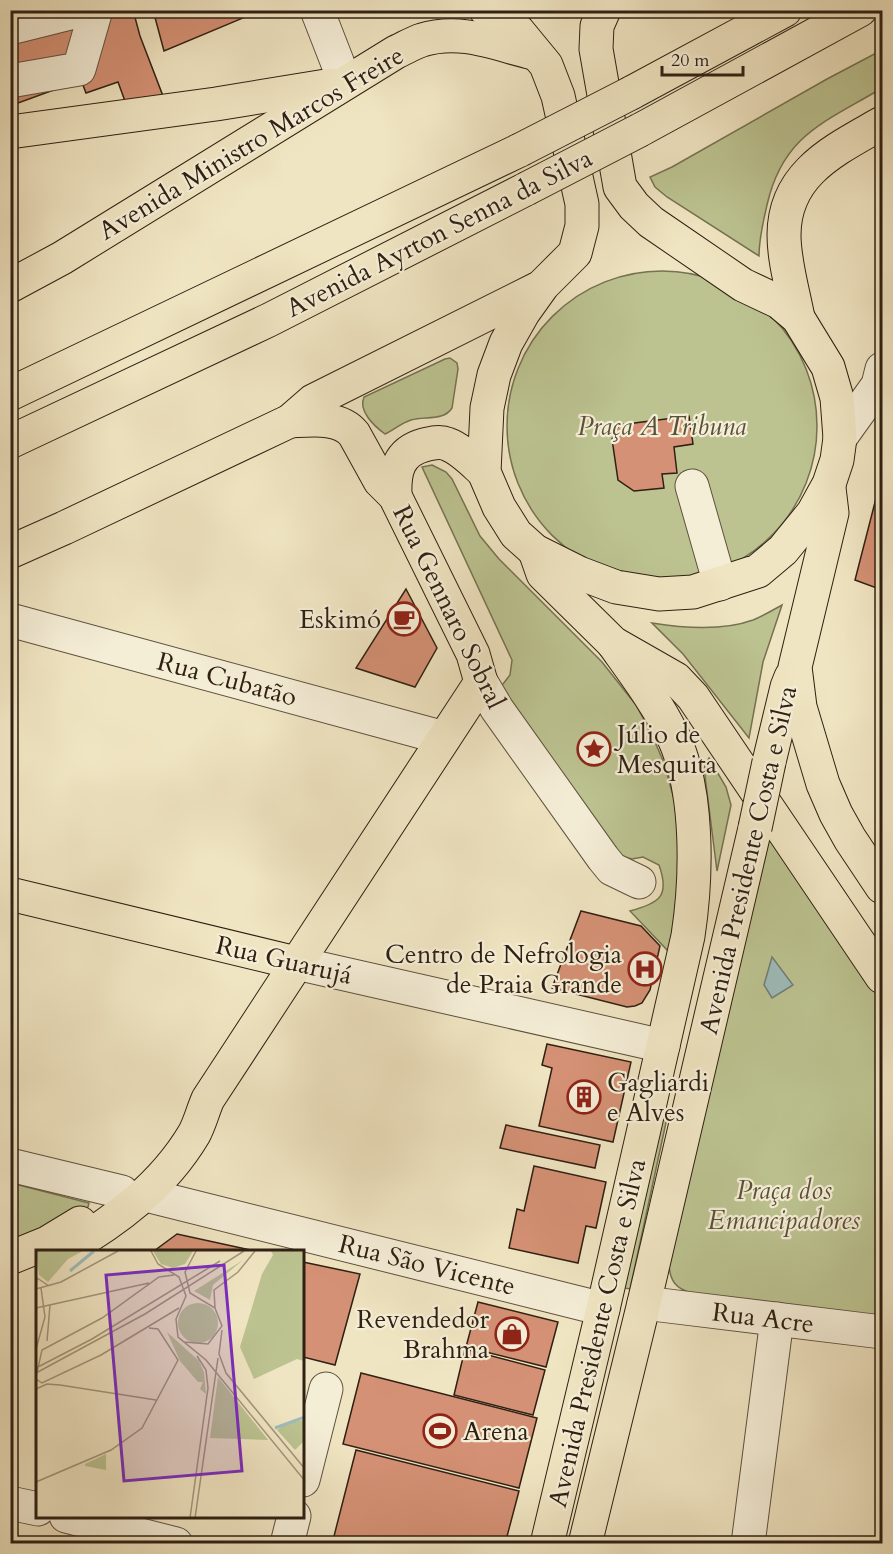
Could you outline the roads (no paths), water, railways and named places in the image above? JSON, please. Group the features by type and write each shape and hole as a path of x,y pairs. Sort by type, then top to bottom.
{"main road":[{"path":"486,10 518,31 546,65 554,81 582,204 582,226 575,253 543,285 523,313 506,343 494,375 487,408 484,472 499,507 516,534 535,552 579,573 616,587 659,594 693,592 758,571 783,550 813,513 829,484 837,460 840,438 837,398 828,367 798,318 779,302 743,285 651,222 634,206 620,187 596,49 597,26 604,10"},
{"name":"Avenida Ayrton Senna da Silva","path":"10,394 520,150 631,93 761,19 785,10"},
{"name":"Avenida Ayrton Senna da Silva","path":"10,442 269,320 640,130 860,10"},
{"name":"Avenida Ministro Marcos Freire","path":"10,286 63,258 345,82 396,52 423,40 448,36 471,36 535,54"},
{"path":"10,132 216,104 345,82"},
{"path":"798,318 784,236 790,200 799,182 810,169 848,142 882,123"},
{"path":"10,552 290,421 313,401 543,285"},
{"name":"Rua Gennaro Sobral","path":"290,421 331,421 350,429 380,481 395,496 473,654 481,682"},
{"path":"395,496 394,475 402,457 417,447 444,442 456,448 484,472"},
{"path":"829,484 832,513 795,667 800,707 823,784 850,839 882,887"},
{"path":"535,552 543,574 614,644 676,679 693,697 882,977"},
{"name":"Avenida Presidente Costa e Silva","path":"547,1544 688,936 695,873 692,818 686,777 674,739 655,701 614,644"},
{"name":"Avenida Presidente Costa e Silva","path":"585,1544 644,1303 769,762 787,687 795,667"},
{"path":"66,1250 93,1235 134,1193 146,1170 185,1121 208,1099 481,682"},
{"name":"Rua Guarujá","path":"10,894 296,963"},
{"path":"10,1258 47,1242 134,1193"},
{"path":"10,1276 36,1265"}],"street":[{"path":"10,27 82,10"},
{"path":"10,81 79,69 96,10"},
{"path":"317,10 345,82"},
{"path":"840,438 879,385 882,369"},
{"path":"692,486 720,584"},
{"name":"Rua Cubatão","path":"10,620 444,738"},
{"name":"Rua Gennaro Sobral","path":"481,682 497,709 603,858 612,869 639,882"},
{"name":"Rua Guarujá","path":"296,963 663,1046"},
{"name":"Rua São Vicente","path":"10,1165 134,1193 603,1309"},
{"name":"Rua Acre","path":"644,1303 882,1332"},
{"path":"748,1544 777,1319"},
{"path":"304,1476 326,1389"},
{"path":"10,1503 36,1509"},
{"path":"74,1518 177,1544"},
{"path":"287,1544 294,1518"}],"water":[{"path":"772,957 793,985 772,998 764,985"}],"place":[{"name":"Eskimó","path":"404,619"},
{"name":"Júlio de Mesquita","path":"594,749"},
{"name":"Centro de Nefrologia de Praia Grande","path":"645,969"},
{"name":"Gagliardi e Alves","path":"584,1097"},
{"name":"Revendedor Brahma","path":"512,1334"},
{"name":"Arena","path":"440,1431"}],"park label":[{"name":"Praça A Tribuna","path":"662,426"},
{"name":"Praça dos Emancipadores","path":"784,1205"}]}
